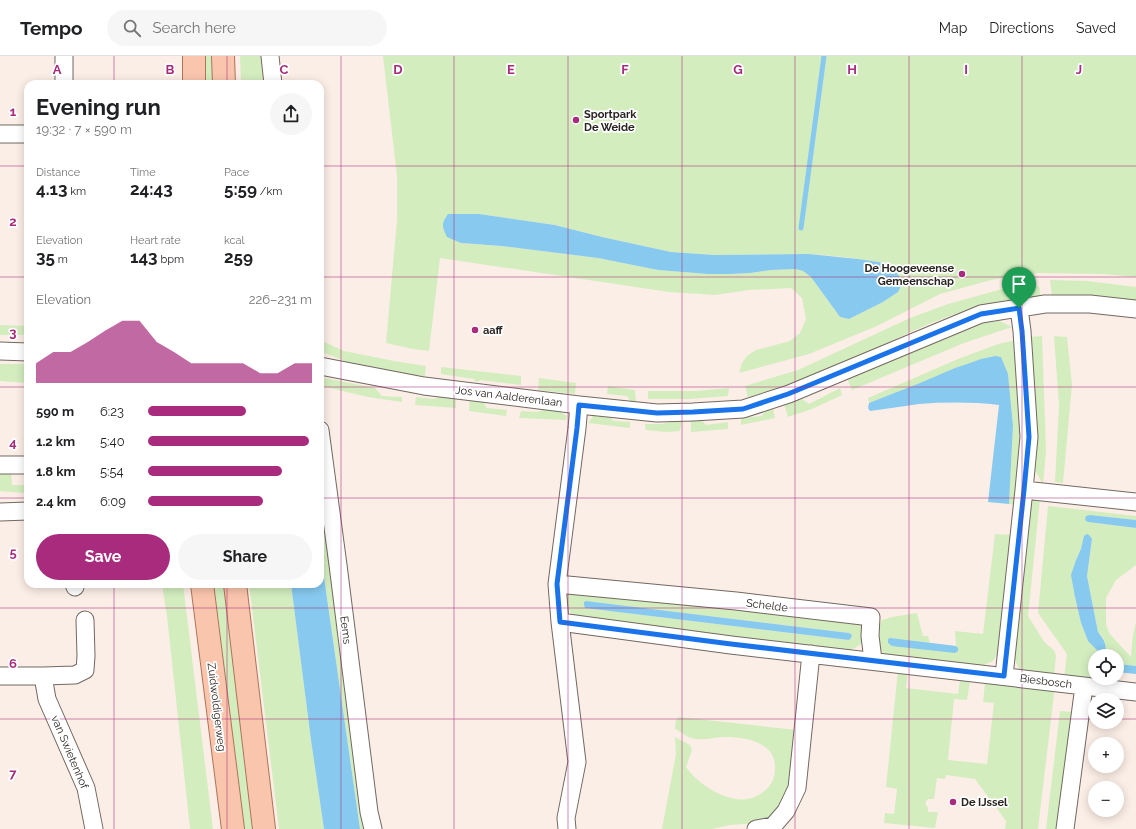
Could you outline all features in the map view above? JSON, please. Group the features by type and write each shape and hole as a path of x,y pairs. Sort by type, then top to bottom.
{"main road":[{"path":"194,56 194,80"},
{"path":"224,56 224,80"},
{"name":"Zuidwoldigerweg","path":"203,588 233,829"},
{"path":"235,588 264,829"}],"street":[{"path":"64,56 64,80"},
{"path":"270,56 273,80"},
{"path":"0,134 24,134"},
{"name":"Jos van Aalderenlaan","path":"324,367 424,386 657,413 743,409 788,394 981,314 1045,304 1090,304 1136,309"},
{"name":"Biesbosch","path":"1019,308 1022,331 1029,437 1004,676 1136,692"},
{"path":"0,351 24,352"},
{"path":"567,829 566,818 577,762 560,622 557,584 579,405"},
{"name":"Eems","path":"324,460 369,812 373,829"},
{"path":"0,465 24,465"},
{"path":"1024,490 1136,502"},
{"path":"0,512 24,511"},
{"name":"Schelde","path":"557,584 736,601 871,617 870,636 873,660"},
{"path":"0,676 75,675 85,670 85,620"},
{"path":"560,622 811,654 1004,676"},
{"path":"756,829 773,826 786,811 797,788 811,654"},
{"name":"van Swietenhof","path":"43,676 47,699 86,788 94,829"},
{"name":"Biesbosch","path":"1065,829 1084,686"}],"green space":[{"path":"202,56 217,56 217,80 202,80"},
{"path":"240,56 263,56 266,80 241,80"},
{"path":"383,56 1136,56 1136,277 1102,274 1038,273 991,280 940,294 877,326 809,354 739,373 742,363 747,356 756,350 790,341 800,333 806,319 802,298 791,288 749,290 715,295 669,292 440,258 429,351 386,343 397,220 397,176","holes":["479,214 556,225 671,252 714,255 809,254 885,263 898,292 883,302 849,319 840,317 811,277 803,271 795,269 750,273 708,274 659,270 598,258 502,246 461,243"]},
{"path":"1050,280 1087,281 1136,287 1136,303 1052,296"},
{"path":"1035,284 1040,288 1040,296 977,308 956,314 914,331 833,368 797,382 748,397 745,386 798,370 910,318 948,304 1002,289"},
{"path":"999,321 1012,327 964,343 852,390 847,378 979,323"},
{"path":"0,325 24,326 24,335 0,335"},
{"path":"1042,336 1046,451 1043,484 1034,469 1030,337"},
{"path":"1054,336 1067,337 1072,385 1063,483 1055,482 1059,406"},
{"path":"1016,340 1022,426 1017,505 1009,504 1013,426 1008,374 994,356 951,370 869,403 868,398 958,359 998,344"},
{"path":"324,342 344,351 426,366 425,376 382,373 354,365 324,353"},
{"path":"0,364 24,364 24,383 0,381"},
{"path":"441,367 521,376 521,385 481,380 476,382 474,379 441,374"},
{"path":"325,378 375,388 382,396 402,397 402,402 368,397 324,387"},
{"path":"539,378 576,383 575,394 538,390"},
{"path":"608,386 635,390 636,402 631,402 627,396 607,394"},
{"path":"729,388 728,396 689,399 648,399 648,391 696,391"},
{"path":"840,388 842,395 812,409 788,417 784,404 802,399 809,404"},
{"path":"442,396 456,398 456,408 415,405 416,397 434,399"},
{"path":"470,397 481,399 487,408 507,410 506,416 469,411"},
{"path":"773,408 775,418 741,425 741,418 762,416 765,410"},
{"path":"546,409 559,411 567,416 566,420 519,418 521,411 537,412"},
{"path":"593,416 608,416 614,421 630,422 630,428 588,423"},
{"path":"700,418 706,425 728,422 728,429 691,432 691,420"},
{"path":"682,419 680,431 667,432 646,430 645,424 662,424"},
{"path":"0,471 11,471 12,485 24,485 24,493 0,491"},
{"path":"324,499 371,829 360,829 324,576"},
{"path":"1040,499 1028,616 1045,643 1054,650 1056,656 1054,677 1031,673 1019,669 1014,658 1029,508 1034,500"},
{"path":"1048,506 1136,516 1136,520 1090,515 1088,522 1136,528 1136,565 1116,580 1106,598 1106,624 1109,633 1124,649 1088,649 1088,681 1064,678 1067,654 1038,613","holes":["1092,539 1087,576 1098,632 1104,639 1088,641 1081,623 1075,597 1076,560 1081,549"]},
{"path":"995,534 1012,535 998,653 993,661 979,667 886,656 880,648 877,635 882,620 892,617 917,613 923,636 928,636 930,643 956,646 955,631 983,634"},
{"path":"163,588 183,588 213,829 190,829"},
{"path":"211,588 227,588 257,829 239,829"},
{"path":"249,588 292,588 324,829 279,829"},
{"path":"575,590 861,623 864,631 864,639 863,642 857,647 849,650 574,617 568,606 567,594","holes":["594,602 849,633 851,635 849,640 585,608"]},
{"path":"1136,623 1136,666 1124,665 1124,649 1131,657 1133,635"},
{"path":"898,670 908,671 906,688 958,694 960,680 970,681 967,700 954,699 948,760 987,764 994,703 983,702 985,683 1053,691 1054,694 1038,829 1005,829 1006,821 975,779 946,775 945,779 937,778 934,799 928,799 925,803 928,808 928,812 938,812 935,828 884,823 885,813 894,814 897,789 886,787"},
{"path":"1060,711 1072,712 1059,829 1046,829"},
{"path":"679,717 797,730 791,780 787,796 771,819 758,823 730,825 712,829 662,829 676,754 675,737 690,745 692,750 686,767 692,774 708,788 728,797 748,799 757,796 770,786 775,770 774,760 770,752 757,742 748,739 730,737 694,739 675,729 676,720"}],"water":[{"path":"448,214 479,214 555,225 671,252 714,255 809,254 885,263 894,269 899,276 901,286 898,292 883,302 849,319 840,317 811,277 803,271 795,269 750,273 708,274 658,270 598,258 502,246 461,243 447,237 445,233 443,223"},
{"path":"995,356 1001,357 1008,374 1013,426 1009,504 988,502 999,405 949,403 919,404 870,411 868,408 869,403 955,368"},
{"path":"1090,515 1136,520 1136,528 1088,522 1085,520 1086,516"},
{"path":"1087,534 1092,539 1087,576 1098,632 1103,640 1106,649 1096,649 1088,641 1081,623 1075,597 1071,575 1081,549 1084,536"},
{"path":"324,577 360,829 324,829 292,588 324,588"},
{"path":"586,601 849,633 852,635 849,640 585,608 584,602"},
{"path":"888,639 956,646 958,651 955,653 892,646 888,643"},
{"path":"1124,665 1136,666 1136,674 1124,673"}],"waterway":[{"path":"801,228 824,56"}],"place":[{"name":"Sportpark De Weide","path":"576,120"},
{"name":"De Hoogeveense Gemeenschap","path":"962,274"},
{"name":"aaff","path":"475,330"},
{"name":"De IJssel","path":"953,802"}],"route":[{"path":"1019,308 1022,331 1029,437 1004,676 811,654 560,622 557,584 579,405 657,413 743,409 788,394 981,314 1019,308"}]}
